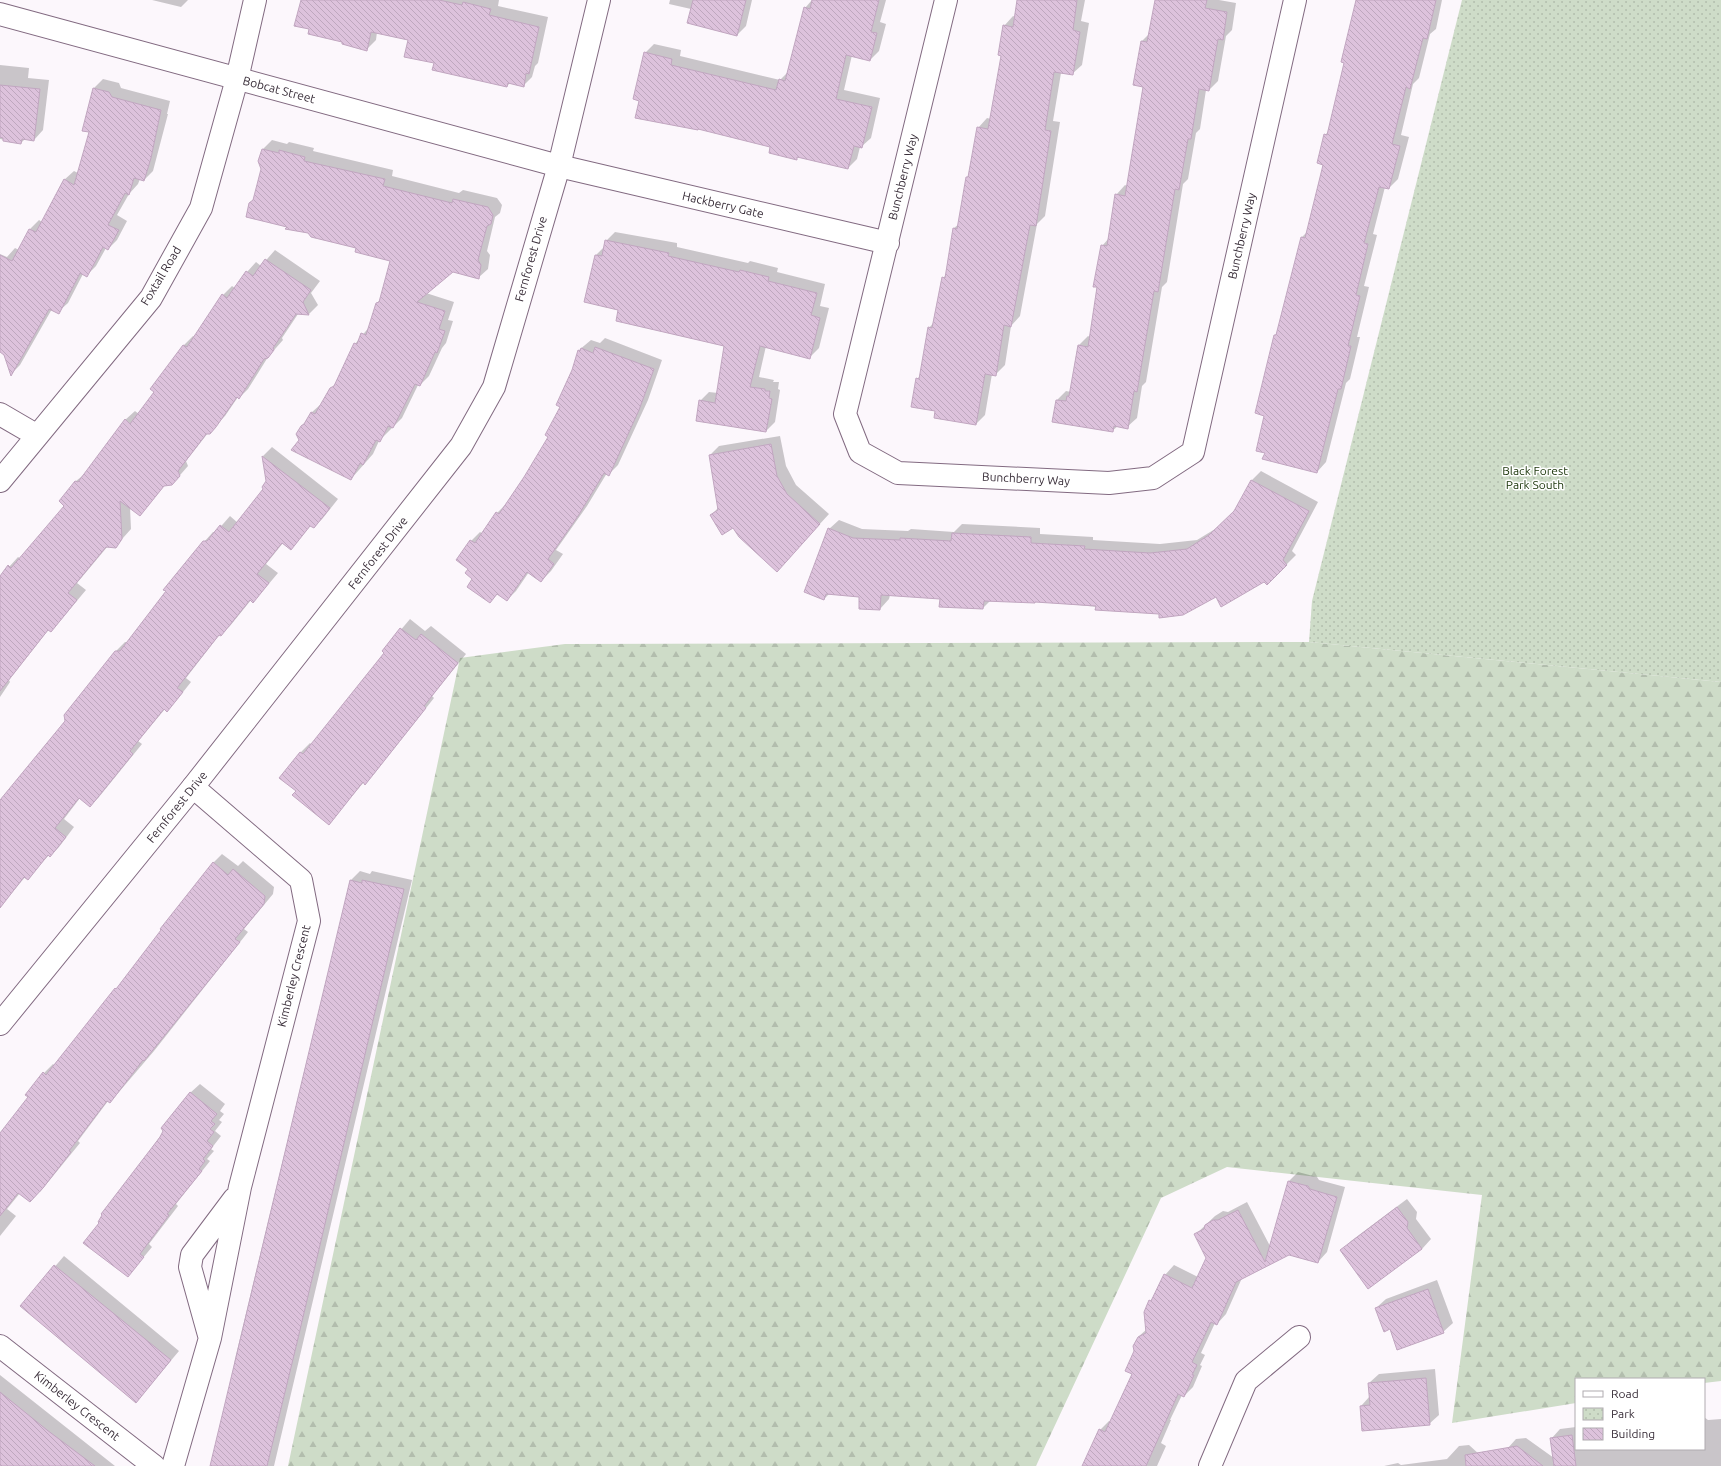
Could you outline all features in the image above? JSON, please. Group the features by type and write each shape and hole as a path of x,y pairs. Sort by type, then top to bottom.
{"street":[{"name":"Foxtail Road","path":"0,481 36,435 146,304 201,208 237,79 255,0"},
{"name":"Fernforest Drive","path":"0,1024 193,787 460,446 494,387 559,166 600,0"},
{"name":"Bunchberry Way","path":"946,0 888,243 845,414 860,452 898,473 1109,483 1153,478 1193,452 1295,0"},
{"name":"Bobcat Street","path":"0,14 559,166"},
{"name":"Hackberry Gate","path":"559,166 888,243"},
{"path":"0,414 36,435"},
{"name":"Kimberley Crescent","path":"173,1466 210,1338 240,1187 309,921 300,880 193,787"},
{"name":"Kimberley Crescent","path":"210,1338 190,1267 192,1255 232,1204 240,1187"},
{"path":"1210,1466 1246,1381 1299,1337"},
{"name":"Kimberley Crescent","path":"0,1346 154,1466"}],"green space":[{"name":"Black Forest Park South","path":"1462,0 1721,0 1721,682 1309,642 1312,601"},
{"path":"1309,642 1721,682 1721,1381 1705,1383 1705,1378 1575,1378 1575,1403 1452,1423 1482,1195 1227,1167 1161,1198 1036,1466 288,1466 460,658 565,644"}],"building":[{"path":"301,0 439,0 462,5 463,2 491,9 489,15 539,27 529,74 526,73 524,87 508,83 507,87 432,70 434,63 404,57 408,40 371,32 367,51 342,44 342,42 308,34 309,29 294,26"},
{"path":"693,0 746,0 737,36 687,23"},
{"path":"812,0 879,0 871,32 877,33 870,61 846,55 836,99 872,107 862,148 854,146 848,169 797,157 797,160 769,153 770,147 698,129 635,118 639,101 633,99 644,52 672,59 671,65 776,90 779,79 785,81 804,7 810,9"},
{"path":"1017,0 1077,0 1073,30 1080,32 1073,75 1054,72 1045,130 1051,131 1036,226 1030,225 1011,327 1004,325 996,376 985,374 976,425 934,418 935,411 911,407 916,378 919,379 928,327 932,328 942,277 945,278 953,228 957,229 977,127 988,129 1001,56 998,55 1003,25 1013,27"},
{"path":"1155,0 1207,0 1205,8 1227,12 1223,40 1218,39 1209,91 1199,89 1191,139 1188,139 1179,190 1175,189 1158,292 1154,291 1137,392 1134,391 1128,429 1114,426 1113,432 1052,422 1056,400 1066,401 1067,396 1069,396 1078,345 1088,347 1097,287 1093,287 1101,245 1107,246 1115,194 1125,196 1143,87 1133,85 1141,41 1147,42"},
{"path":"1356,0 1436,0 1427,39 1423,38 1410,89 1406,87 1392,144 1400,146 1389,189 1379,187 1364,243 1368,244 1356,295 1360,296 1348,346 1351,346 1341,389 1338,389 1317,473 1262,459 1265,453 1256,451 1264,416 1255,413 1274,335 1276,335 1301,237 1305,238 1323,165 1317,163 1324,134 1327,135 1344,63 1341,62"},
{"path":"0,85 40,89 34,141 22,139 21,144 3,141 3,138 0,137"},
{"path":"93,88 109,92 112,97 161,110 151,158 144,181 134,178 129,195 125,193 108,225 119,230 108,250 103,247 87,277 80,273 59,314 49,309 11,376 4,355 0,352 0,255 12,261 29,229 36,232 64,179 74,185 89,132 82,131"},
{"path":"262,149 279,153 279,150 305,157 304,161 385,179 383,186 452,203 453,199 488,207 493,215 491,224 487,226 478,260 481,265 479,279 453,272 417,302 445,311 439,329 445,331 437,353 435,352 420,386 415,384 393,428 388,426 380,442 376,440 363,465 360,463 351,480 291,450 299,440 296,434 301,426 304,424 311,412 315,414 330,388 334,386 354,343 357,344 361,333 366,335 376,303 379,302 390,261 355,252 356,248 311,237 308,233 285,229 287,227 246,217 249,203 253,200 261,169 258,161"},
{"path":"605,240 669,253 668,256 739,272 740,270 769,277 768,281 817,293 811,315 820,318 810,359 760,346 750,387 770,391 769,398 772,399 766,432 696,421 699,400 715,403 724,346 616,321 618,310 584,302 595,255 602,256"},
{"path":"265,259 311,290 303,302 309,315 296,314 273,348 274,350 268,358 264,359 239,399 237,397 210,434 206,434 178,471 180,476 172,485 164,486 140,516 120,501 122,539 116,548 106,547 68,593 77,600 51,632 48,630 0,691 0,576 8,565 11,568 64,506 59,501 75,481 78,482 125,419 130,424 154,392 150,389 183,345 187,347 222,294 227,298 246,271 253,276"},
{"path":"595,347 654,369 639,410 609,476 604,473 578,516 548,559 554,564 541,582 527,572 507,601 497,594 490,603 467,587 472,579 465,573 468,569 456,560 470,540 475,543 496,512 499,514 524,477 548,437 545,435 560,407 556,405 572,370 578,350 580,351 581,348 593,353"},
{"path":"771,444 777,476 787,494 820,524 777,572 739,537 733,528 722,535 710,515 718,510 709,455"},
{"path":"262,456 330,508 314,528 310,526 291,550 282,543 257,574 269,583 253,603 250,600 221,636 219,635 177,688 183,692 167,712 164,709 130,751 133,754 90,807 79,798 55,828 66,837 50,857 48,855 28,880 24,877 0,908 0,800 65,721 64,715 115,651 120,651 166,591 163,590 203,541 207,541 220,525 229,532 263,489 262,487 266,481"},
{"path":"1251,480 1309,511 1283,560 1287,565 1267,585 1264,582 1221,607 1216,597 1183,615 1159,618 1159,614 1095,610 1096,606 1035,602 984,601 983,609 939,607 940,599 881,595 880,610 859,609 859,597 826,594 824,600 804,592 828,528 853,538 900,540 900,538 951,541 952,533 1031,537 1031,543 1085,546 1084,549 1150,553 1187,549 1209,535 1234,511"},
{"path":"400,628 416,640 421,634 458,663 424,706 426,708 365,785 363,782 329,825 292,795 296,791 279,778 300,752 303,754 384,653 382,651"},
{"path":"213,862 228,875 233,869 265,896 264,904 235,939 240,942 144,1061 143,1060 110,1103 107,1101 69,1151 71,1152 43,1188 30,1202 18,1193 0,1216 0,1133 28,1097 25,1095 43,1072 46,1075 115,988 116,989 161,930 160,929"},
{"path":"350,880 362,883 362,880 404,889 295,1351 267,1466 210,1466"},
{"path":"190,1092 217,1114 211,1121 215,1124 210,1129 214,1132 207,1141 213,1146 203,1159 205,1161 199,1169 202,1171 167,1214 169,1215 140,1254 144,1257 128,1277 83,1243 99,1223 101,1214 160,1137 163,1131 161,1128"},
{"path":"1288,1181 1308,1186 1310,1189 1337,1197 1318,1263 1289,1255 1236,1282 1217,1325 1211,1322 1192,1362 1197,1365 1192,1375 1194,1375 1184,1397 1178,1394 1146,1466 1082,1466 1099,1429 1105,1432 1132,1374 1125,1371 1134,1351 1133,1346 1138,1337 1146,1333 1144,1312 1164,1274 1192,1288 1206,1258 1194,1234 1204,1229 1205,1225 1213,1220 1218,1220 1238,1210 1265,1262"},
{"path":"1397,1207 1408,1222 1407,1228 1422,1249 1368,1289 1340,1250"},
{"path":"54,1265 171,1360 136,1403 20,1306"},
{"path":"1428,1289 1444,1333 1397,1350 1390,1329 1384,1332 1375,1308"},
{"path":"1426,1378 1430,1425 1362,1431 1360,1406 1370,1405 1368,1383"},
{"path":"0,1392 47,1430 95,1466 0,1466"},
{"path":"1572,1435 1576,1466 1554,1466 1550,1438"},
{"path":"1517,1446 1543,1466 1466,1466 1465,1455"}]}
